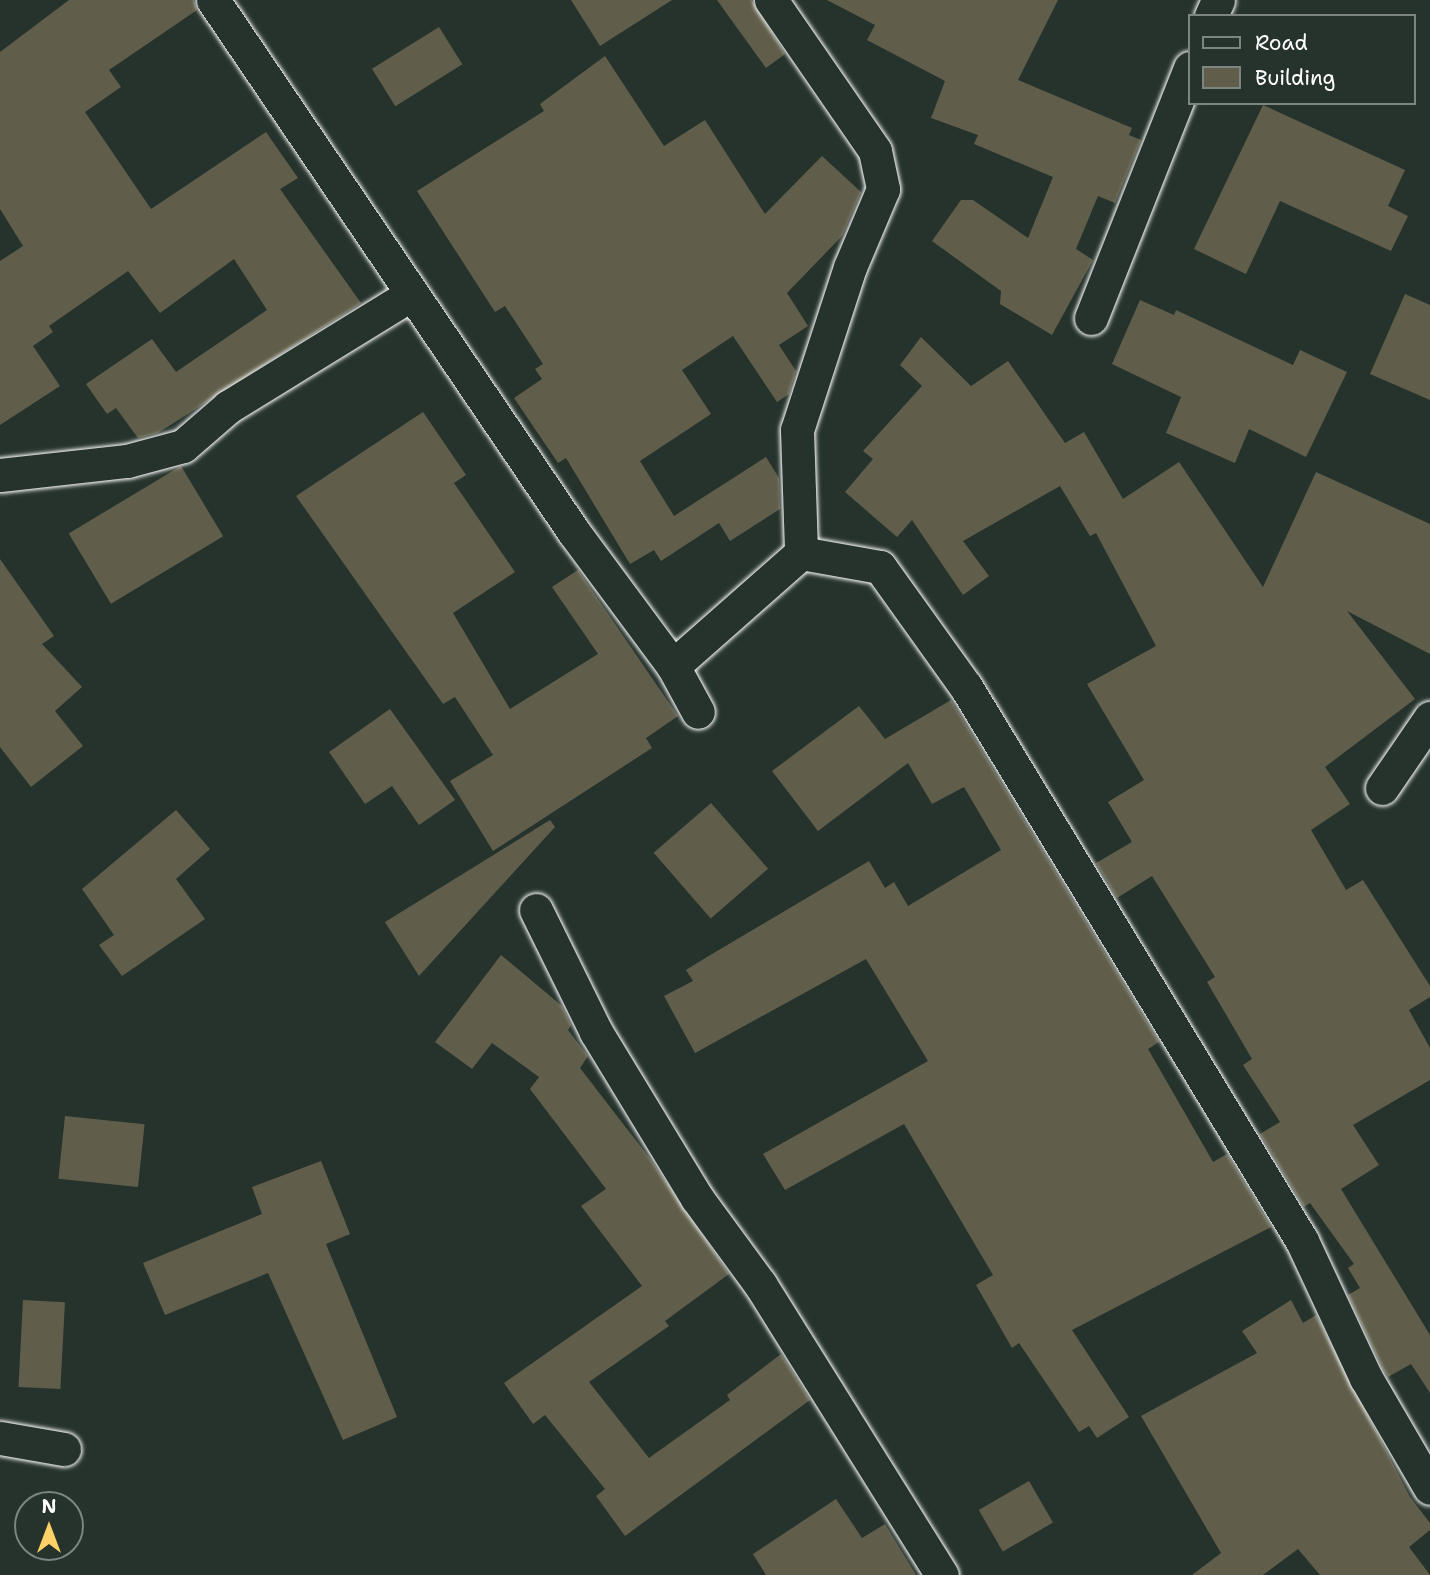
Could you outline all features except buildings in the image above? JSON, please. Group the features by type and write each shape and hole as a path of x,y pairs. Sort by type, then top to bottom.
{"street":[{"path":"213,0 410,295 673,666 698,712"},
{"path":"771,0 875,150 883,189 850,267 797,430 802,553"},
{"path":"1091,318 1188,73"},
{"path":"0,475 127,461 183,446 228,407 410,295"},
{"path":"673,666 802,553"},
{"path":"802,553 880,567 966,687 1302,1241 1366,1378 1430,1488"},
{"path":"1382,788 1430,718"},
{"path":"536,910 596,1032 697,1198 760,1284 942,1575"},
{"path":"0,1438 64,1448"}]}
